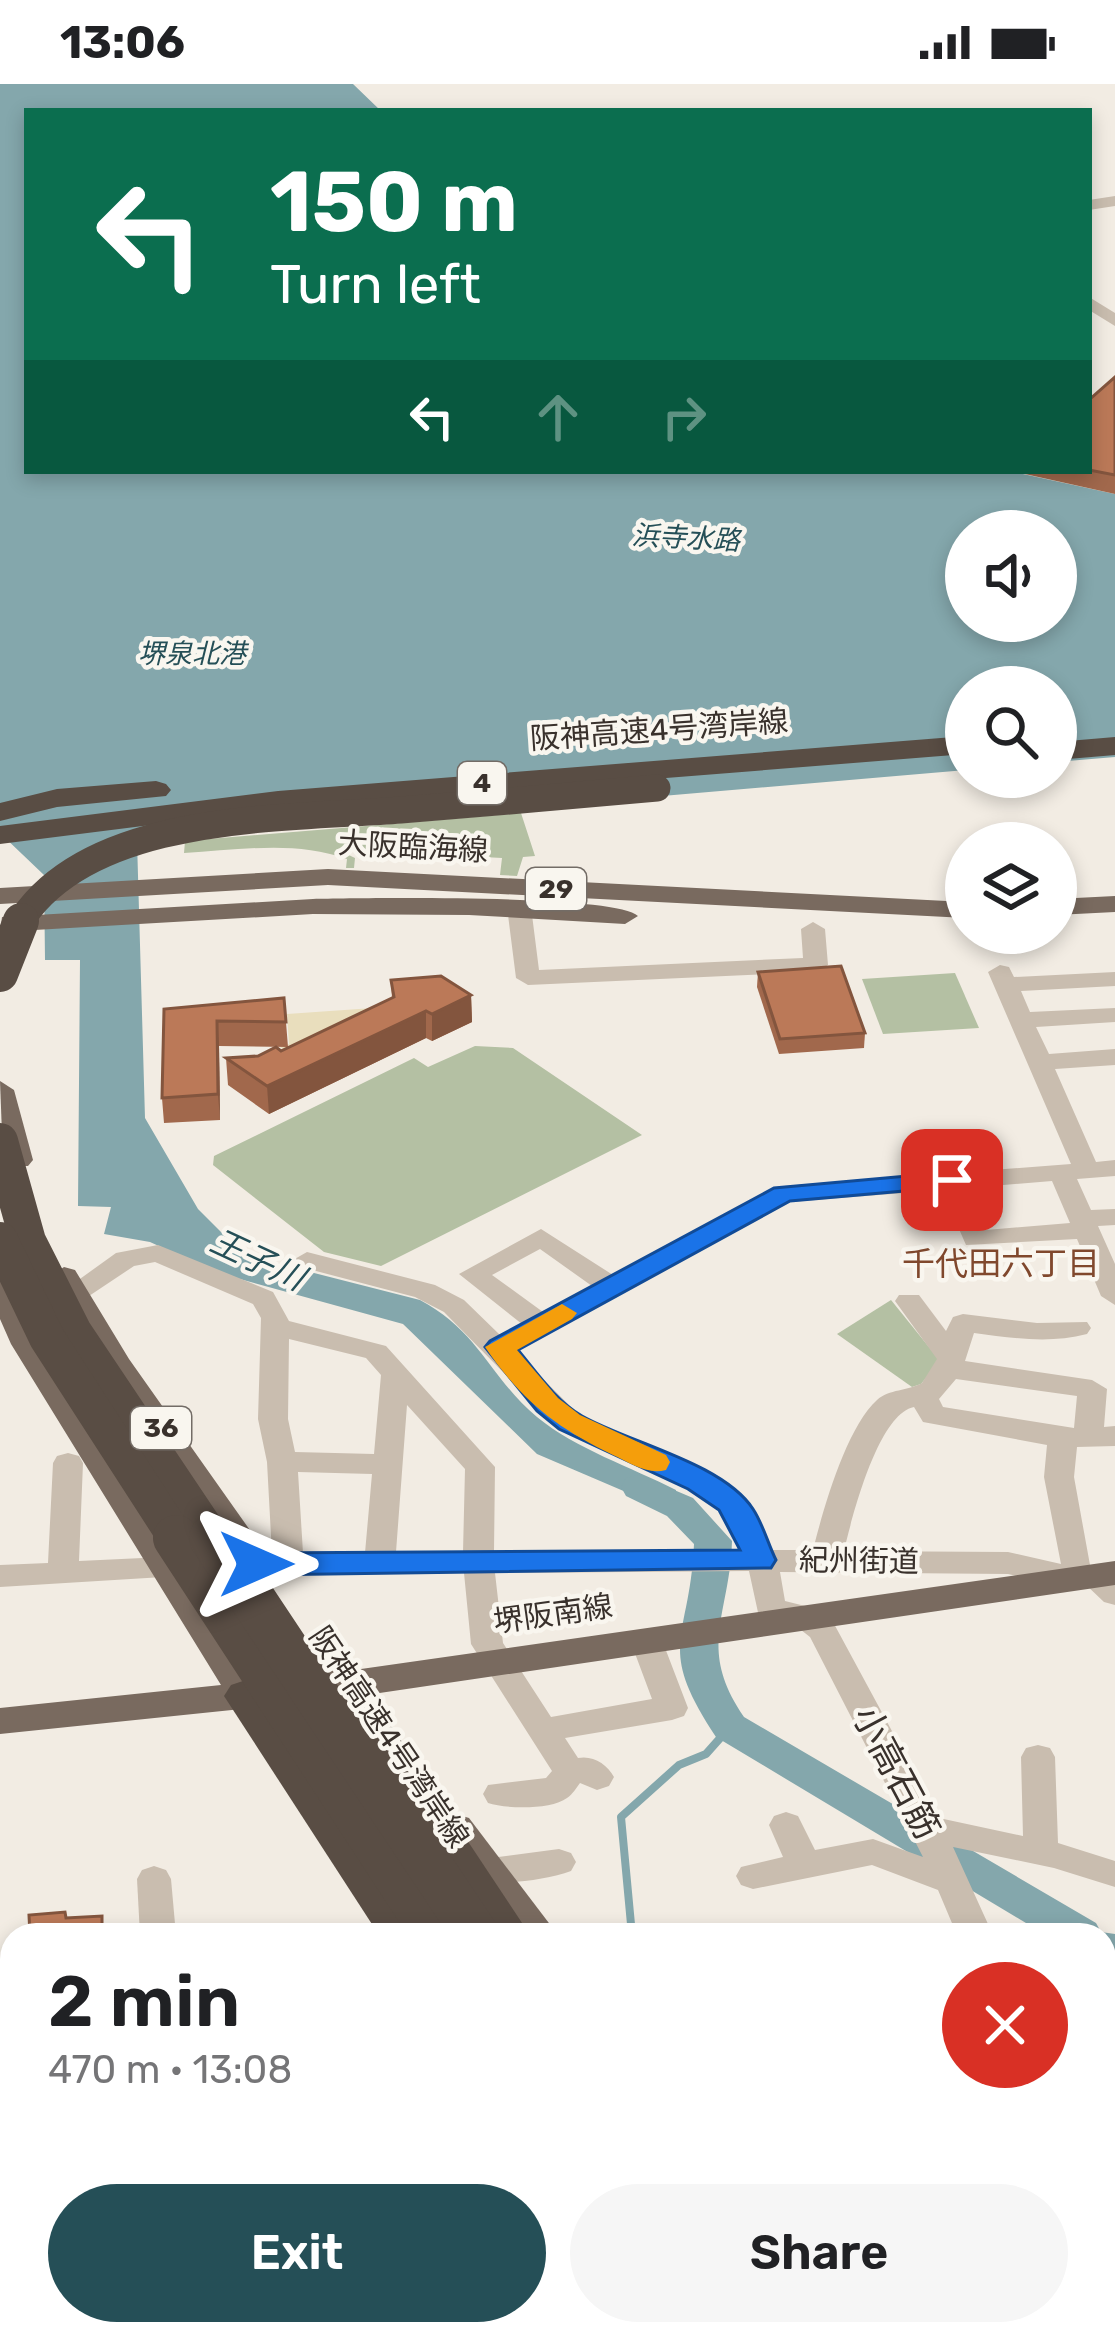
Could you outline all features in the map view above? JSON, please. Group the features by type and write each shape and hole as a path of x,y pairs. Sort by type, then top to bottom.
{"highway":[{"path":"1077,737 1115,734"},
{"path":"1077,749 1115,746"},
{"path":"0,812 76,796 482,771 945,753"},
{"path":"0,974 21,920 53,882 85,863 146,842 337,816 945,753"},
{"name":"阪神高速4号湾岸線","path":"0,850 198,820 945,753"},
{"name":"阪神高速4号湾岸線","path":"0,835 278,800 945,753"},
{"path":"0,824 170,799 482,771"},
{"name":"阪神高速4号湾岸線","path":"0,1141 28,1241 74,1332 468,1923"},
{"path":"0,1240 76,1386 427,1923"},
{"path":"228,1698 271,1736 396,1923"},
{"path":"376,1738 498,1923"}],"main road":[{"name":"大阪臨海線","path":"0,896 34,908 147,900 322,876 789,908 945,910"},
{"name":"大阪臨海線","path":"147,900 519,908 813,929 945,931"},
{"path":"1077,906 1115,904"},
{"name":"大阪臨海線","path":"0,926 34,908"},
{"path":"1077,927 1115,925"},
{"name":"36","path":"0,1090 33,1211 73,1294 272,1564 336,1685 529,1923"},
{"name":"36","path":"0,1284 27,1344 165,1568 228,1698 373,1923"},
{"name":"堺阪南線","path":"0,1721 336,1685 1094,1576"}],"street":[{"path":"519,908 528,978 817,965 813,929"},
{"path":"1115,979 1003,978 1088,1170 1084,1225 1109,1266 1115,1296"},
{"path":"1023,1020 1115,1015"},
{"path":"1043,1062 1115,1057"},
{"path":"500,1347 784,1193 1088,1170"},
{"path":"952,1180 976,1239 1115,1217"},
{"path":"541,1324 473,1274 541,1238 611,1286"},
{"path":"73,1294 126,1259 158,1253 263,1298 274,1318 273,1419 282,1462 272,1564"},
{"path":"307,1260 425,1291 468,1316 569,1422 698,1481 730,1502 740,1514 749,1560"},
{"path":"909,1301 949,1363 1092,1389 1089,1437 1059,1477 1094,1576"},
{"path":"827,1561 839,1509 877,1422 887,1406 922,1396 949,1363 963,1323 1037,1332 1076,1328"},
{"path":"273,1332 292,1330 376,1352 480,1467 478,1562 487,1644 543,1730 584,1775 555,1790 500,1794"},
{"path":"380,1563 395,1375"},
{"path":"922,1396 933,1415 1089,1437"},
{"path":"282,1462 386,1464"},
{"path":"63,1573 68,1463"},
{"name":"紀州街道","path":"0,1576 272,1564 749,1560 1007,1563 1094,1576"},
{"name":"小高石筋","path":"749,1560 770,1610 806,1618 822,1630 928,1829 970,1923"},
{"path":"543,1730 672,1708 659,1638"},
{"path":"1038,1757 1041,1852"},
{"path":"786,1825 805,1866"},
{"path":"928,1829 1041,1852 1115,1874"},
{"path":"753,1876 873,1852 952,1882"},
{"path":"488,1869 559,1862"},
{"path":"154,1879 157,1923"}],"green space":[{"path":"521,813 535,856 523,857 517,876 500,875 502,858 336,849 355,858 354,868 346,868 347,859 307,850 184,853 185,841"},
{"path":"955,973 979,1028 883,1034 862,979"},
{"path":"475,1046 513,1048 642,1135 381,1266 324,1252 213,1165 214,1156 414,1058 428,1067"},
{"path":"891,1300 937,1357 938,1363 921,1384 912,1387 837,1334"}],"sand":[{"path":"373,1008 296,1059 280,1047 289,1044 287,1014"}],"water":[{"name":"堺泉北港","path":"0,84 353,84 378,108 24,108 24,474 1023,474 1115,494 1115,757 1077,760 1077,666 945,666 945,772 137,841 145,1118 198,1209 227,1238 267,1261 420,1300 457,1326 537,1417 586,1448 676,1490 675,1513 537,1454 403,1324 218,1273 150,1242 104,1234 111,1207 78,1206 80,960 45,960 44,875 0,833"}],"building":[{"path":"1115,377 1115,475 1092,471 1092,397"},
{"path":"841,966 865,1033 780,1039 758,972"},
{"path":"441,976 471,995 432,1014 426,1011 267,1086 226,1058 258,1056 276,1047 281,1051 394,997 391,980"},
{"path":"284,998 286,1022 217,1021 218,1094 162,1098 164,1009"},
{"path":"29,1915 102,1916 102,1923 29,1923"}],"waterway":[{"name":"王子川","path":"639,1487 680,1507 713,1541 696,1654 710,1698 730,1727 1061,1923"},
{"path":"631,1923 621,1817 679,1765 706,1754 730,1727"}],"slow traffic":[{"path":"562,1313 500,1347 548,1405 569,1422 655,1462"}],"district":[{"name":"千代田六丁目","path":"1001,1263"}],"route":[{"path":"256,1564 760,1560 730,1502 698,1481 569,1422 548,1405 500,1347 784,1193 952,1180"}],"water label":[{"name":"浜寺水路","path":"686,538"}]}
